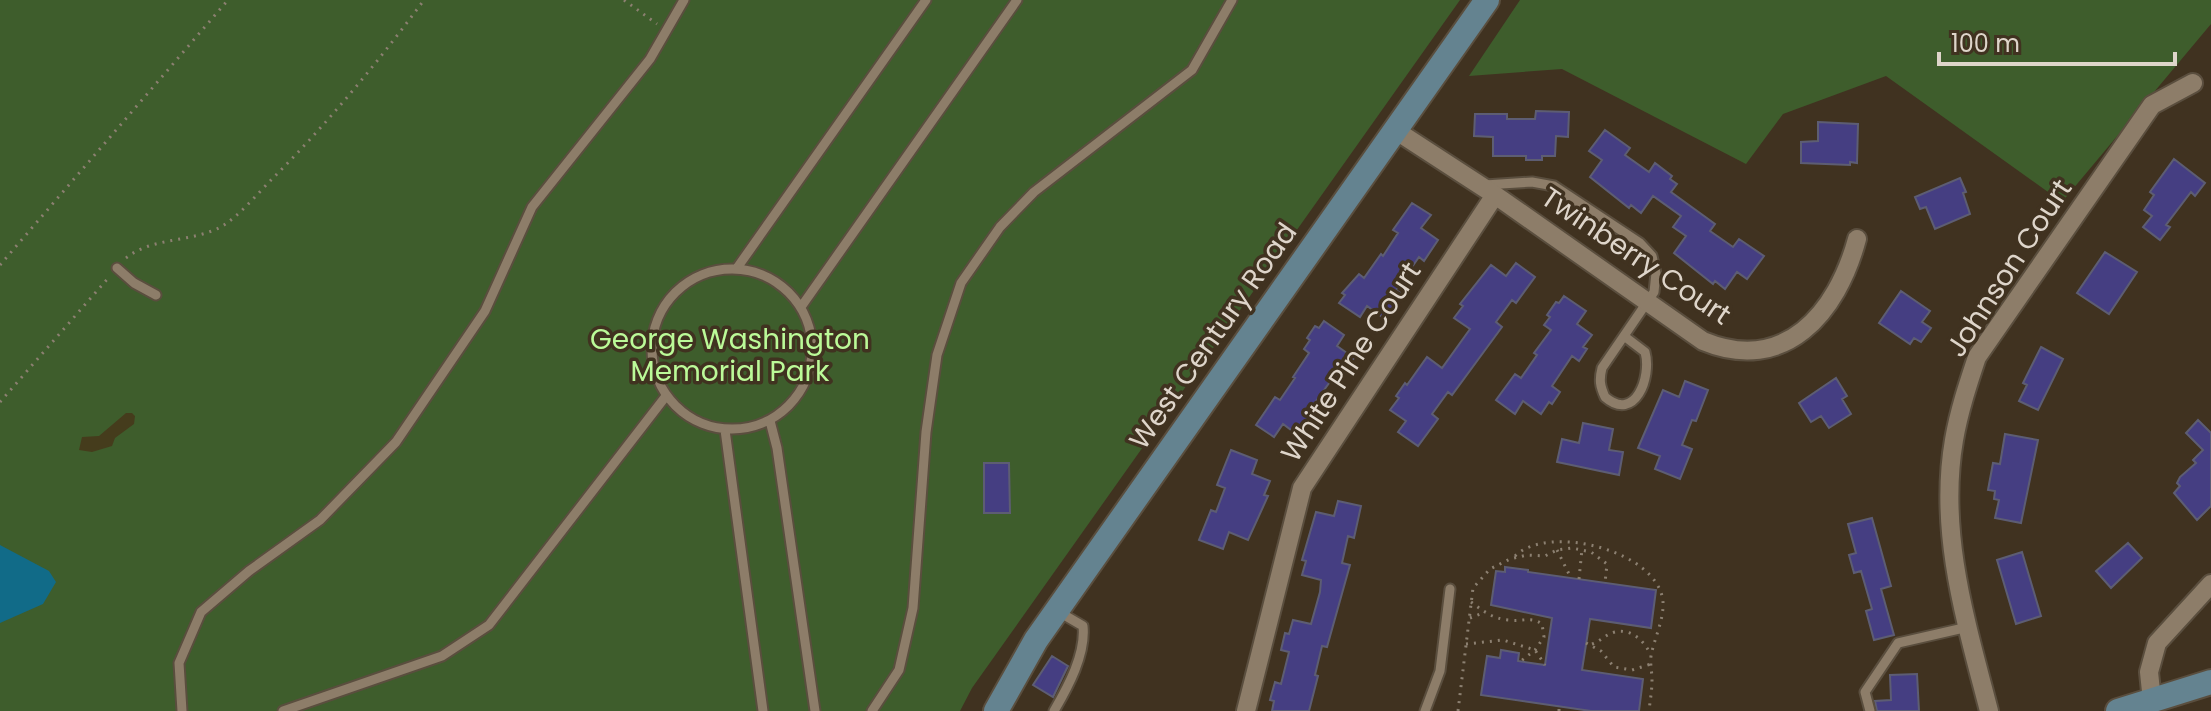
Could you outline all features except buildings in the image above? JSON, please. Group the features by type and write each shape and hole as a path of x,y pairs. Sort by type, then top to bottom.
{"main road":[{"name":"West Century Road","path":"996,711 1019,666 1056,610 1487,0"},
{"path":"2118,711 2211,682"}],"street":[{"name":"Johnson Court","path":"1989,711 1952,555 1949,481 1962,402 1977,357 2152,105 2193,83"},
{"name":"Twinberry Court","path":"1395,130 1488,190 1703,341 1721,348 1748,351 1776,347 1795,338 1815,320 1848,269 1857,239"},
{"name":"White Pine Court","path":"1246,711 1302,488 1488,190"},
{"path":"2152,701 2149,672 2157,643 2211,584"}],"lane":[{"path":"182,711 179,663 201,612 249,571 320,520 396,442 485,311 532,207 650,59 684,0"},
{"path":"737,268 926,0"},
{"path":"801,307 1017,0"},
{"path":"872,711 899,670 913,608 926,432 937,355 961,283 1000,227 1034,192 1192,70 1232,0"},
{"path":"1488,190 1532,182 1554,186 1627,234 1652,256 1656,283 1647,302 1602,368 1599,382 1605,397 1621,404 1639,394 1648,371 1645,352 1624,336"},
{"path":"117,268 134,283 156,295"},
{"path":"737,268 762,274 784,287 801,307 812,338 810,371 795,400 770,421 748,429 725,430 691,420 666,396 653,369 652,338 661,310 681,286 707,272 737,268"},
{"path":"283,711 442,656 489,625 666,396"},
{"path":"770,421 777,448 815,711"},
{"path":"725,430 763,711"},
{"path":"1425,711 1440,671 1450,589"},
{"path":"1054,711 1068,687 1084,637 1083,626 1056,610"},
{"path":"1870,711 1865,692 1898,643 1968,627"}],"path":[{"path":"0,265 228,0"},
{"path":"0,402 127,256 138,250 210,232 226,224 303,148 366,75 424,0"},
{"path":"624,0 667,31"},
{"path":"1513,558 1527,546 1556,540 1580,543 1637,563 1657,583 1663,603 1651,656 1649,711"},
{"path":"1579,579 1582,549"},
{"path":"1458,711 1473,588 1490,569 1513,558 1582,549 1607,564 1605,583"},
{"path":"1557,550 1571,578"},
{"path":"1471,602 1502,619 1529,619 1542,624 1544,637 1535,650 1521,661"},
{"path":"1469,618 1485,612"},
{"path":"1651,656 1640,639 1623,632 1589,643 1614,667 1632,670 1651,664"},
{"path":"1466,644 1503,640 1535,650 1545,665"}],"green space":[{"name":"George Washington Memorial Park","path":"0,0 1460,0 972,688 960,711 0,711"},
{"path":"1520,0 2211,0 2211,24 2062,202 1886,76 1783,114 1746,164 1562,69 1469,76"}],"sand":[{"path":"126,413 135,416 134,424 115,438 112,446 92,452 79,450 82,437 99,436"}],"water":[{"path":"0,545 49,571 56,582 43,604 0,623"}]}
